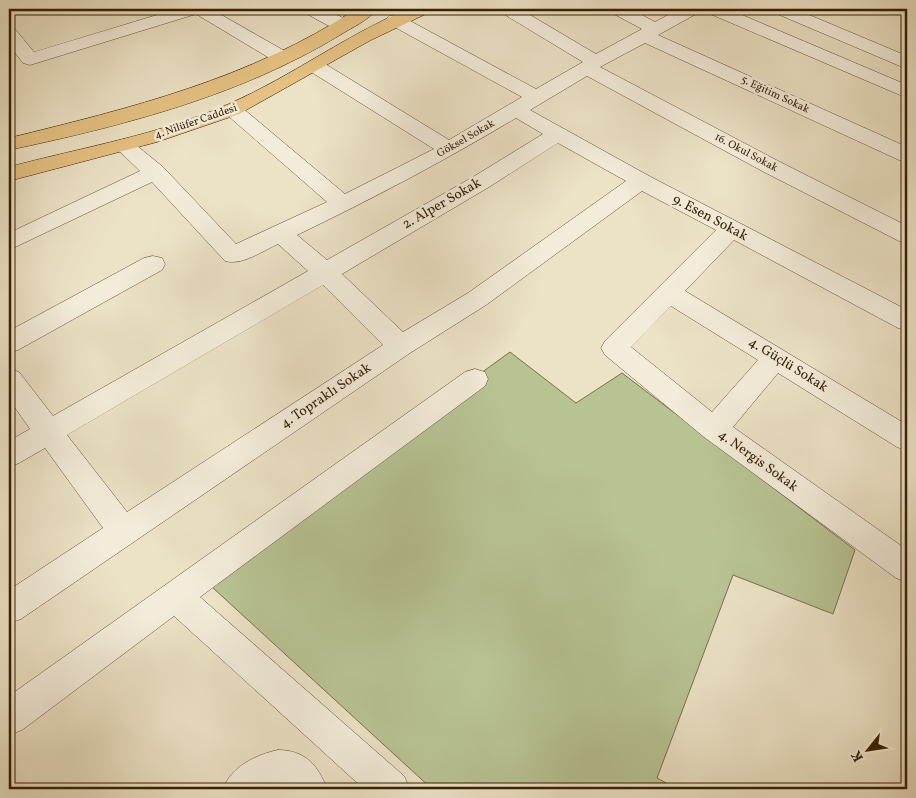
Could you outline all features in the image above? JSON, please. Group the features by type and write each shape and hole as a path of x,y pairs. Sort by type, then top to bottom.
{"main road":[{"name":"4. Nilüfer Caddesi","path":"9,144 177,100 283,58 344,25 368,9"},
{"name":"4. Nilüfer Caddesi","path":"9,174 124,145 189,126 233,110 395,20 422,9"}],"street":[{"path":"311,9 344,25"},
{"name":"16. Okul Sokak","path":"508,9 591,65 772,167 907,235"},
{"name":"5. Eğitim Sokak","path":"618,9 649,32 907,155"},
{"name":"Göksel Sokak","path":"155,172 233,255 343,204 449,149 591,65 692,9"},
{"path":"714,9 907,92"},
{"path":"9,33 30,59 206,10 283,58"},
{"path":"785,10 907,63"},
{"path":"395,20 536,98"},
{"path":"315,66 449,149"},
{"path":"233,110 343,204"},
{"name":"9. Esen Sokak","path":"516,110 641,181 907,321"},
{"name":"2. Alper Sokak","path":"9,455 324,271 481,182 558,134"},
{"path":"9,242 155,172 124,145"},
{"name":"4. Topraklı Sokak","path":"9,608 401,346 478,299 641,181"},
{"path":"669,293 732,229"},
{"path":"281,234 324,271 401,346"},
{"path":"9,343 153,264"},
{"name":"4. Nergis Sokak","path":"669,293 614,348 714,428 907,568"},
{"name":"4. Güçlü Sokak","path":"669,293 907,439"},
{"path":"714,428 776,357"},
{"path":"9,379 123,531"},
{"path":"9,716 475,380"},
{"path":"175,596 391,789"},
{"path":"242,789 263,773 274,768 284,768 294,771 303,778 308,789"}],"green space":[{"path":"510,352 576,403 622,373 855,550 833,614 733,575 657,778 677,789 432,789 200,576"}]}
